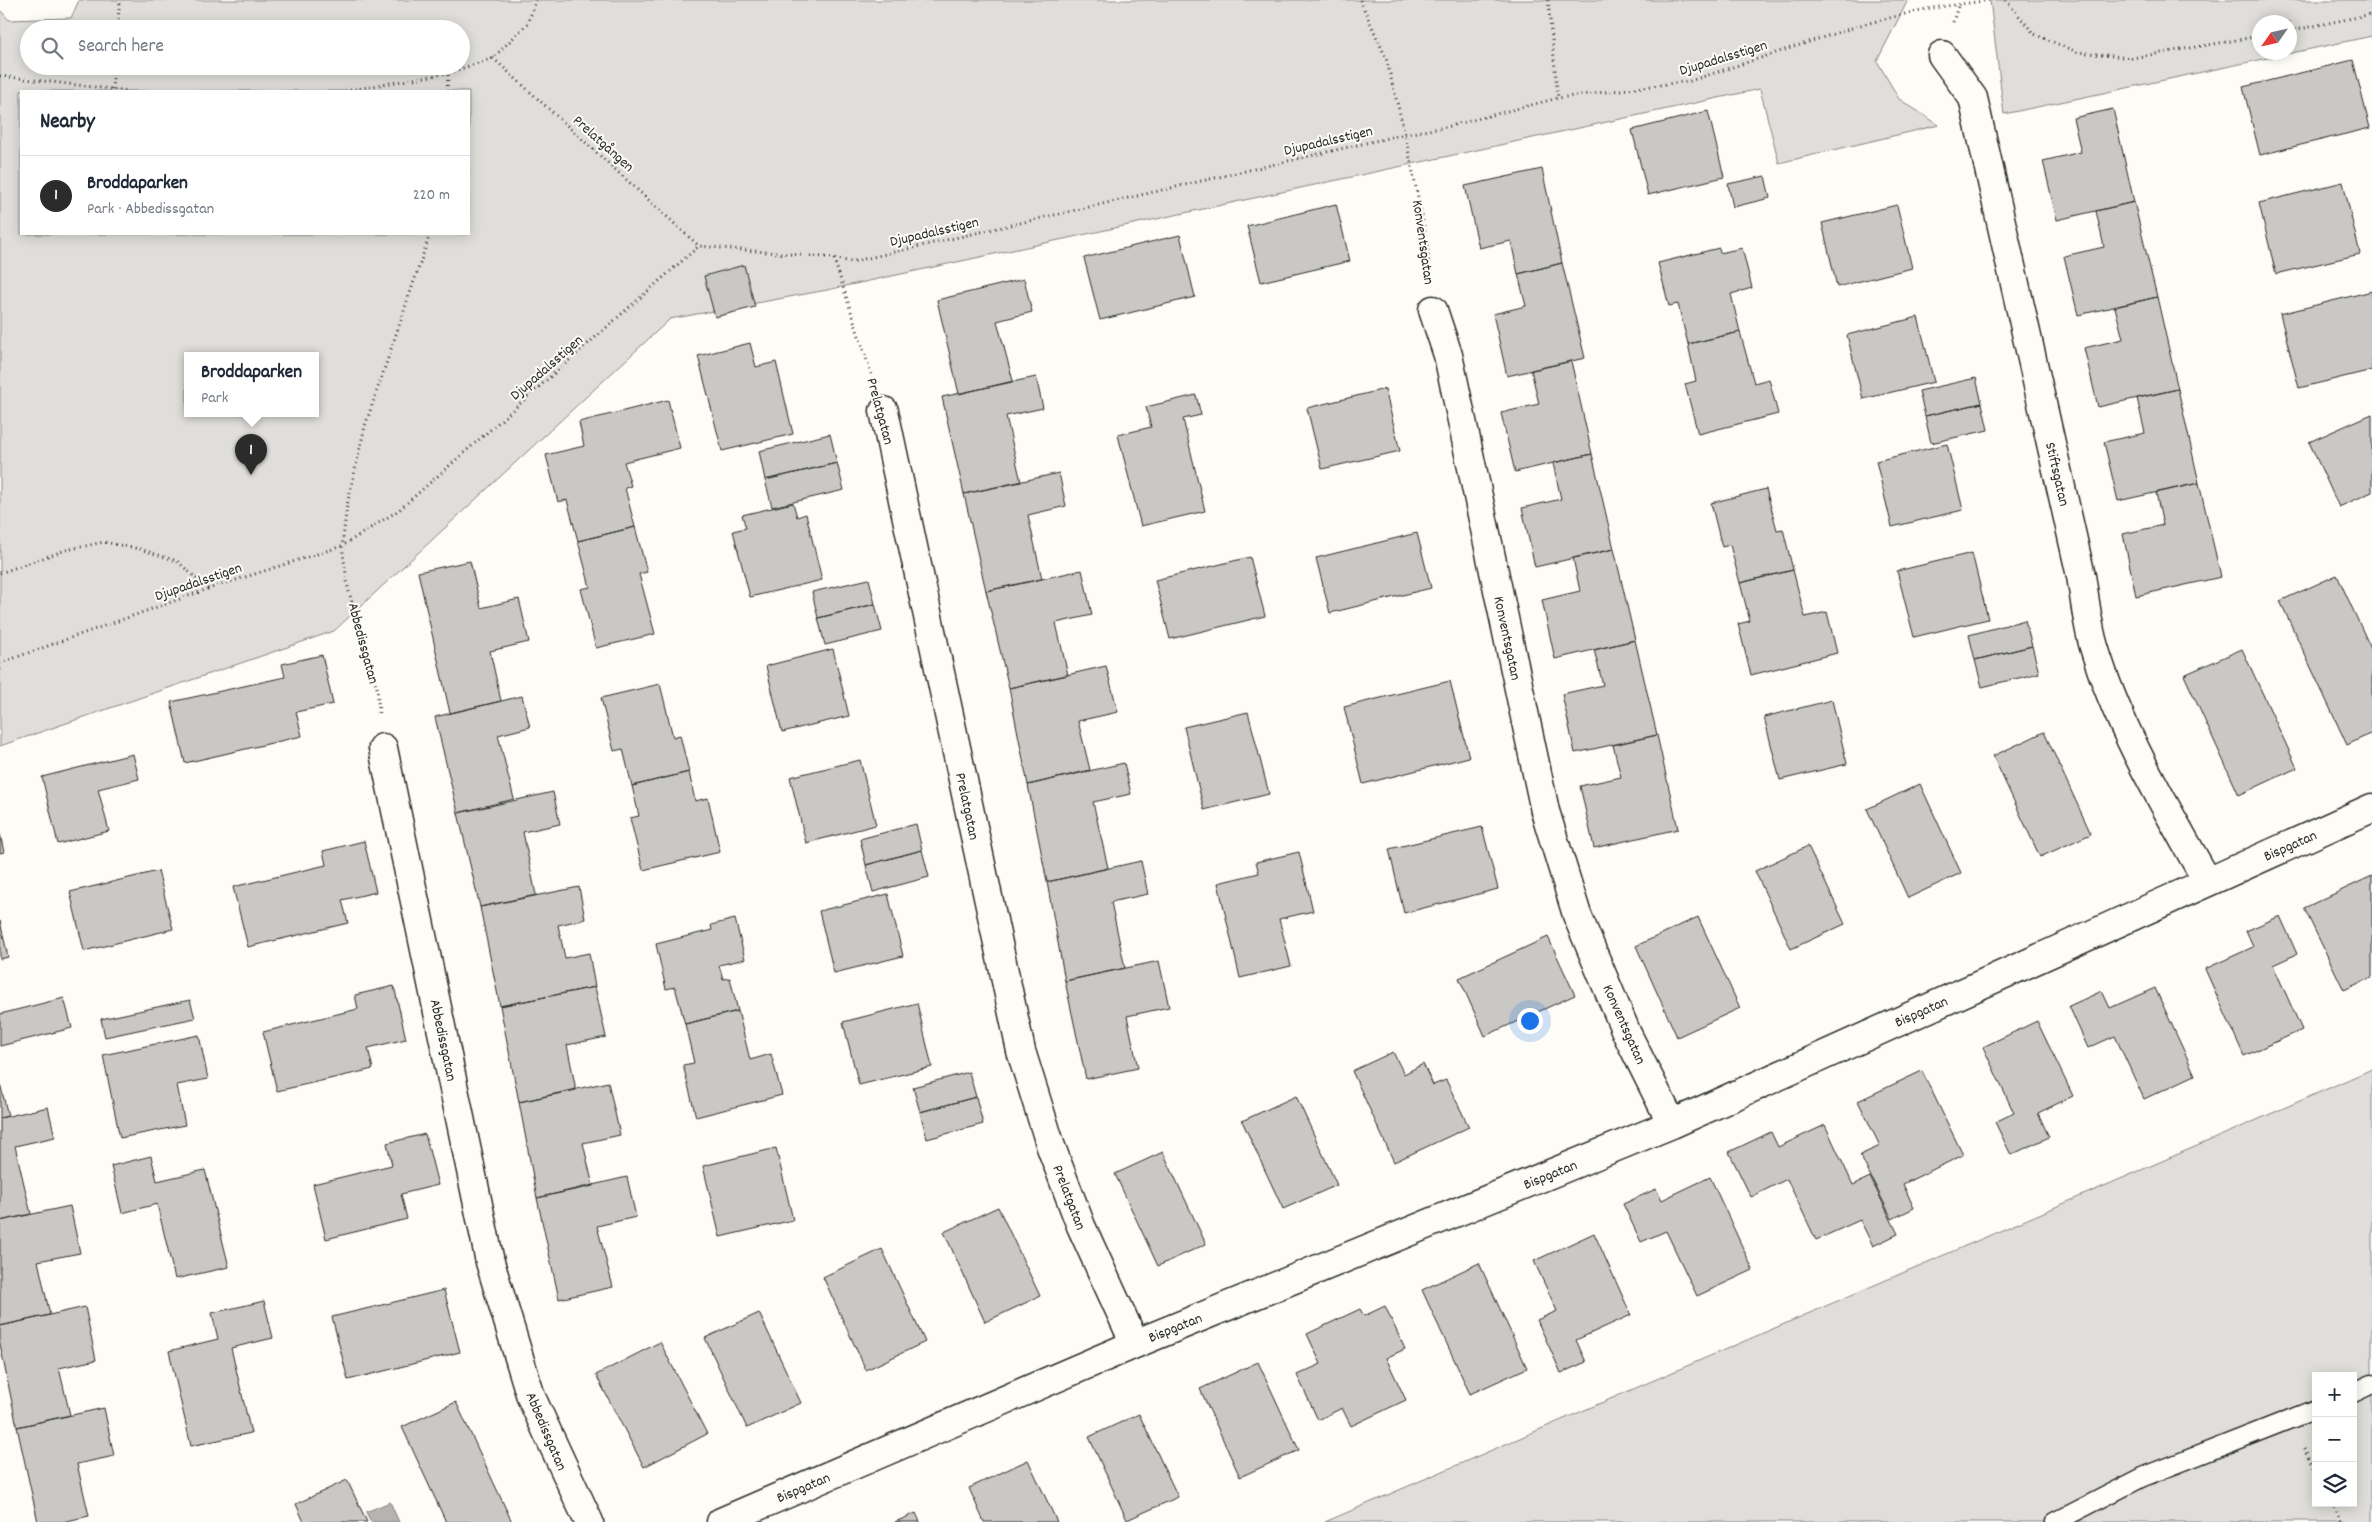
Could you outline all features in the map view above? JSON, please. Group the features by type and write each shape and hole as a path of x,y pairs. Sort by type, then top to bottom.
{"street":[{"name":"Stiftsgatan","path":"1942,55 1973,98 2081,576 2094,645 2115,707 2170,817 2207,881"},
{"name":"Konventsgatan","path":"1433,310 1448,355 1545,810 1577,915 1627,1034 1672,1124"},
{"name":"Prelatgatan","path":"884,411 1021,1051 1050,1147 1081,1226 1134,1344"},
{"name":"Abbedissgatan","path":"382,748 490,1262 531,1397 589,1522"},
{"name":"Bispgatan","path":"721,1522 1134,1344 1672,1124 2372,808"}],"lane":[{"path":"2357,1391 2372,1384"},
{"path":"2055,1522 2143,1477 2312,1412"}],"path":[{"path":"119,20 120,0"},
{"path":"470,66 493,58 528,23 536,0"},
{"name":"Konventsgatan","path":"1360,0 1386,58 1405,134 1427,241 1433,310"},
{"path":"1548,0 1558,98"},
{"name":"Djupadalsstigen","path":"0,664 208,589 342,546 399,510 699,246 834,258 851,262 1405,134 1446,127 1558,98 1690,81 1861,25 1925,10 1991,0"},
{"path":"2006,0 2034,34 2078,52 2132,58 2252,37"},
{"path":"2297,29 2372,14"},
{"name":"Prelatgången","path":"493,58 699,246"},
{"path":"112,89 113,75"},
{"path":"351,90 437,75"},
{"path":"447,90 448,75"},
{"path":"0,76 120,90"},
{"name":"Abbedissgatan","path":"382,748 377,688 348,588 342,546 347,505 365,426 430,235"},
{"name":"Prelatgatan","path":"834,258 884,411"},
{"path":"0,573 66,550 104,542 140,549 177,561 208,589"},
{"path":"2334,1507 2342,1522"}],"shaded area":[{"path":"79,0 1908,0 1877,61 1899,99 1939,125 1779,163 1760,89 827,290 670,319 334,631 0,746 0,10 9,20 71,18"},
{"path":"1990,0 2372,0 2372,36 2297,52 2297,15 2252,15 2252,60 2259,60 2004,114"},
{"path":"2372,1069 2372,1522 1325,1522 2241,1127"},
{"path":"390,1502 399,1522 371,1522 366,1512"}],"building":[{"path":"2353,60 2370,128 2260,155 2243,87"},
{"path":"2113,109 2134,202 2057,220 2043,161 2081,152 2073,118"},
{"path":"1708,111 1724,177 1648,195 1632,130"},
{"path":"1542,169 1562,263 1518,274 1511,241 1479,248 1465,186"},
{"path":"1765,176 1770,198 1733,207 1728,184"},
{"path":"2343,182 2360,254 2276,274 2259,203"},
{"path":"2134,202 2157,297 2078,315 2064,256 2104,247 2096,211"},
{"path":"1336,204 1350,261 1261,282 1247,226"},
{"path":"1897,205 1912,268 1837,287 1822,223"},
{"path":"1180,235 1195,297 1100,320 1084,258"},
{"path":"1719,248 1720,253 1742,248 1752,288 1731,294 1740,332 1688,344 1678,304 1669,306 1658,263"},
{"path":"1562,263 1585,358 1507,376 1493,314 1526,306 1518,274"},
{"path":"744,265 755,307 715,317 704,276"},
{"path":"1024,279 1032,312 997,321 1013,381 959,394 937,300"},
{"path":"2372,291 2372,370 2299,388 2280,314"},
{"path":"2157,297 2178,389 2098,407 2084,348 2123,339 2115,307"},
{"path":"1918,317 1934,382 1863,399 1847,335"},
{"path":"1740,332 1754,383 1769,379 1778,414 1698,434 1685,384 1696,381 1688,344"},
{"path":"750,343 756,367 776,362 793,434 722,451 698,356"},
{"path":"1571,361 1592,454 1515,472 1501,413 1539,404 1531,370"},
{"path":"1036,377 1043,408 1006,416 1021,482 964,494 942,397"},
{"path":"1976,378 1982,403 1925,416 1919,391"},
{"path":"1385,389 1400,451 1322,469 1307,408"},
{"path":"2178,389 2199,483 2118,501 2104,442 2145,433 2137,398"},
{"path":"1196,395 1201,415 1183,419 1205,511 1141,526 1118,435 1151,427 1146,407"},
{"path":"668,400 680,448 624,462 631,486 625,488 635,527 578,541 567,500 558,502 546,455 584,446 579,422"},
{"path":"1982,403 1988,430 1931,443 1925,416"},
{"path":"2372,414 2372,492 2339,507 2309,442"},
{"path":"830,434 837,463 765,480 759,451"},
{"path":"1947,444 1963,510 1892,527 1876,461"},
{"path":"1592,454 1614,549 1535,567 1522,508 1561,499 1553,463"},
{"path":"837,463 844,490 772,507 765,480"},
{"path":"1059,473 1066,506 1028,515 1042,579 986,591 964,494"},
{"path":"2199,483 2221,577 2136,596 2123,534 2163,525 2156,493"},
{"path":"1766,489 1777,530 1783,529 1793,570 1740,583 1730,545 1722,547 1711,503"},
{"path":"793,503 797,517 806,514 822,580 750,597 733,531 746,528 742,515"},
{"path":"635,527 647,572 639,574 655,634 596,648 581,589 590,587 578,541"},
{"path":"1417,533 1431,588 1330,613 1316,558"},
{"path":"1614,549 1635,640 1555,659 1542,600 1580,591 1573,558"},
{"path":"1972,553 1988,619 1914,637 1897,571"},
{"path":"1250,557 1265,616 1170,639 1155,580"},
{"path":"470,561 481,608 519,599 529,642 490,651 501,701 450,713 418,572"},
{"path":"1082,570 1092,615 1056,623 1068,675 1009,688 986,591"},
{"path":"1793,570 1805,617 1827,612 1837,653 1751,675 1738,624 1750,621 1740,583"},
{"path":"2337,575 2372,651 2372,733 2347,745 2280,601"},
{"path":"869,579 875,604 818,618 812,592"},
{"path":"875,604 882,631 825,645 818,618"},
{"path":"2025,620 2032,646 1975,660 1969,635"},
{"path":"1635,640 1657,735 1575,753 1562,694 1603,685 1594,650"},
{"path":"2032,646 2039,673 1982,687 1975,660"},
{"path":"833,649 849,716 782,732 766,666"},
{"path":"2242,649 2297,768 2239,795 2184,675"},
{"path":"322,655 333,704 296,712 302,736 185,763 171,702 285,677 282,664"},
{"path":"1106,666 1118,712 1078,721 1090,770 1028,785 1009,688"},
{"path":"1450,681 1469,757 1363,784 1344,707"},
{"path":"660,684 673,737 680,735 689,772 632,786 623,749 614,751 601,698"},
{"path":"522,696 530,727 498,735 514,799 458,813 435,717"},
{"path":"1832,700 1847,764 1780,780 1764,717"},
{"path":"1248,712 1269,794 1204,810 1184,727"},
{"path":"2044,732 2091,834 2040,857 1993,756"},
{"path":"1657,735 1678,829 1594,848 1580,786 1621,777 1613,745"},
{"path":"133,754 139,779 98,789 109,831 58,844 42,777"},
{"path":"860,760 876,825 806,843 790,777"},
{"path":"1124,763 1131,794 1093,802 1108,868 1047,882 1028,785"},
{"path":"689,772 695,801 708,798 720,852 643,870 630,818 639,816 632,786"},
{"path":"1920,784 1961,873 1908,898 1867,809"},
{"path":"553,792 560,824 523,832 536,895 480,907 458,813"},
{"path":"916,824 922,850 866,865 860,839"},
{"path":"1482,827 1498,889 1404,913 1389,849"},
{"path":"0,834 4,852 0,853"},
{"path":"364,841 376,892 342,900 348,923 248,947 233,887 326,865 323,851"},
{"path":"1808,846 1845,924 1791,949 1755,871"},
{"path":"922,850 929,877 873,892 866,865"},
{"path":"1299,852 1313,911 1279,919 1291,966 1240,978 1218,883 1259,873 1256,862"},
{"path":"1141,861 1148,894 1111,902 1125,968 1065,981 1047,882"},
{"path":"158,871 173,929 84,951 70,892"},
{"path":"2372,876 2372,977 2344,990 2304,908"},
{"path":"579,887 585,919 558,925 565,958 589,953 595,987 500,1006 480,907"},
{"path":"888,894 903,956 834,973 819,911"},
{"path":"2280,916 2297,954 2273,965 2302,1030 2244,1056 2205,969 2253,947 2246,931"},
{"path":"1698,917 1740,1008 1677,1037 1636,946"},
{"path":"735,919 745,959 719,965 723,979 730,978 738,1011 685,1024 675,987 666,989 656,944 712,930 711,925"},
{"path":"0,921 8,957 0,959"},
{"path":"1548,937 1575,995 1485,1036 1459,978"},
{"path":"1159,961 1169,1007 1127,1016 1138,1068 1086,1079 1065,981"},
{"path":"394,986 406,1039 368,1048 373,1069 277,1091 263,1032 358,1009 355,995"},
{"path":"595,987 606,1037 567,1045 576,1090 519,1102 500,1006"},
{"path":"2155,988 2195,1075 2144,1099 2115,1036 2088,1048 2069,1006 2102,991 2110,1008"},
{"path":"64,998 72,1028 0,1046 0,1014"},
{"path":"190,1000 195,1018 105,1037 101,1019"},
{"path":"917,1003 932,1067 859,1085 843,1022"},
{"path":"738,1011 750,1060 771,1054 782,1095 696,1117 683,1065 694,1063 685,1024"},
{"path":"2037,1021 2073,1096 2038,1113 2049,1137 2011,1155 1995,1122 2014,1113 1983,1047"},
{"path":"199,1035 208,1079 177,1085 185,1125 120,1138 103,1055"},
{"path":"1393,1052 1404,1074 1423,1064 1433,1085 1446,1080 1469,1127 1394,1162 1352,1071"},
{"path":"1922,1071 1963,1155 1903,1184 1914,1208 1892,1219 1860,1155 1880,1146 1858,1101"},
{"path":"969,1072 976,1097 920,1112 913,1087"},
{"path":"608,1082 620,1135 583,1143 593,1186 537,1198 519,1102"},
{"path":"0,1083 8,1116 0,1118"},
{"path":"1296,1096 1337,1185 1283,1209 1242,1121"},
{"path":"976,1097 983,1124 927,1139 920,1112"},
{"path":"48,1107 55,1137 15,1146 31,1214 0,1221 0,1118"},
{"path":"1825,1125 1853,1185 1870,1177 1898,1234 1873,1246 1860,1220 1816,1240 1787,1179 1751,1197 1729,1152 1771,1132 1778,1147"},
{"path":"425,1134 438,1185 401,1194 407,1219 326,1239 313,1184 392,1165 387,1143"},
{"path":"776,1148 793,1220 720,1237 703,1166"},
{"path":"1163,1152 1206,1244 1158,1266 1115,1174"},
{"path":"151,1156 157,1181 205,1170 229,1267 175,1279 157,1204 122,1213 111,1166"},
{"path":"627,1177 636,1217 597,1226 613,1287 559,1299 537,1198"},
{"path":"1710,1177 1753,1270 1697,1296 1666,1231 1641,1242 1623,1204 1656,1189 1662,1200"},
{"path":"70,1206 80,1253 38,1261 50,1315 0,1326 0,1221"},
{"path":"998,1207 1040,1296 985,1322 944,1232"},
{"path":"1594,1233 1631,1315 1576,1340 1586,1362 1561,1373 1537,1320 1557,1311 1534,1261"},
{"path":"882,1249 925,1342 866,1370 823,1277"},
{"path":"1479,1263 1527,1368 1470,1394 1422,1290"},
{"path":"444,1290 460,1352 348,1380 332,1317"},
{"path":"264,1301 273,1338 231,1348 251,1433 191,1446 169,1351 218,1339 212,1313"},
{"path":"1385,1306 1405,1349 1386,1358 1406,1400 1351,1426 1342,1408 1318,1420 1297,1375 1321,1364 1307,1334 1360,1309 1364,1316"},
{"path":"85,1307 96,1360 59,1368 70,1415 17,1427 0,1344 0,1326"},
{"path":"759,1313 801,1403 747,1428 705,1338"},
{"path":"660,1342 707,1434 644,1467 596,1375"},
{"path":"1258,1362 1299,1450 1240,1477 1200,1389"},
{"path":"456,1402 512,1522 446,1522 402,1427"},
{"path":"104,1408 114,1456 77,1464 89,1516 62,1522 38,1522 17,1427"},
{"path":"1139,1414 1178,1497 1127,1520 1089,1437"},
{"path":"1028,1460 1057,1522 984,1522 969,1488"},
{"path":"347,1480 367,1522 304,1522 296,1504"},
{"path":"916,1513 920,1522 895,1522"}],"place":[{"name":"Broddaparken","path":"251,475"}]}
